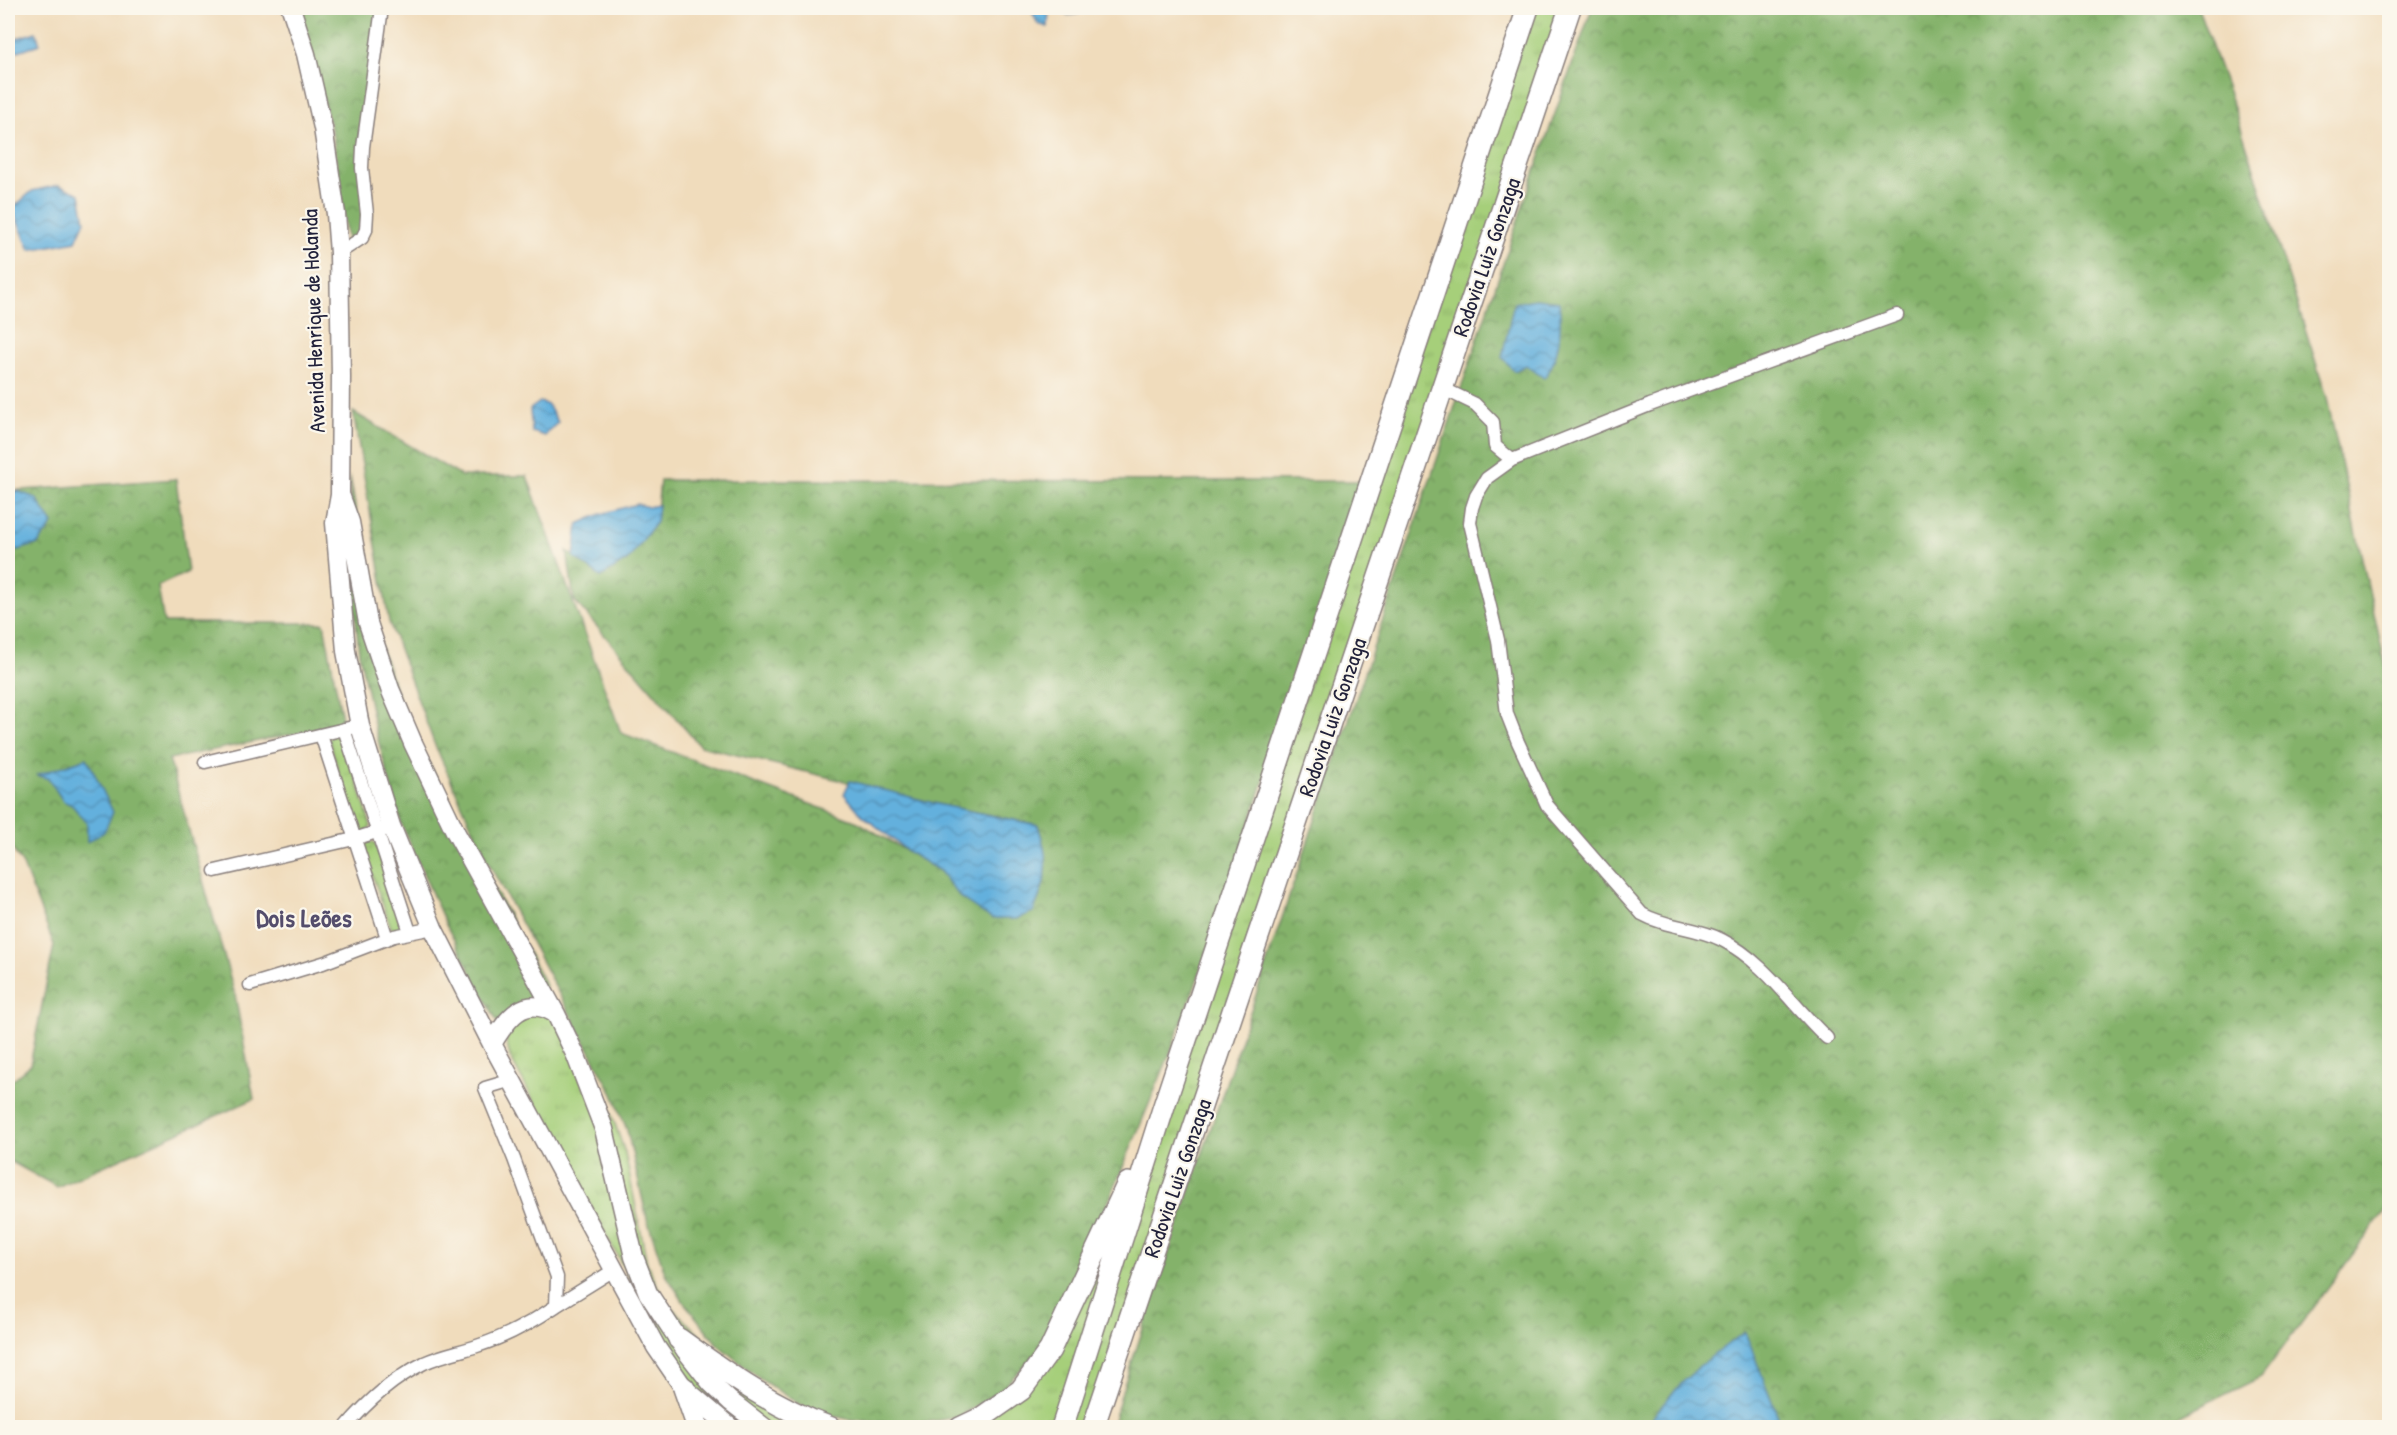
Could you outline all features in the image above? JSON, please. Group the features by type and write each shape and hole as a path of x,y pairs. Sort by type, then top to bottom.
{"highway":[{"name":"Rodovia Luiz Gonzaga","path":"1062,1428 1164,1106 1528,8"},
{"name":"Rodovia Luiz Gonzaga","path":"1093,1428 1570,8"},
{"path":"960,1428 981,1418 1021,1390 1050,1350 1164,1106"},
{"path":"679,1339 728,1374 772,1401 831,1428"},
{"path":"684,1388 698,1428"}],"main road":[{"name":"Avenida Henrique de Holanda","path":"291,8 306,54 323,128 339,253 340,495"},
{"path":"340,495 335,523 352,727 384,830 492,1044 656,1347 684,1388 731,1428"},
{"path":"340,495 350,522 368,623 390,688 413,743 456,833 556,1014 580,1067 604,1128 634,1257 648,1293 686,1351 711,1383 765,1428"},
{"path":"492,1044 507,1020 520,1010 537,1006 556,1014"}],"street":[{"path":"339,253 363,238 366,230 363,147 382,8"},
{"path":"1827,1038 1760,966 1740,950 1702,932 1659,921 1642,914 1557,818 1542,797 1507,714 1498,640 1470,524 1476,496 1487,478 1512,460 1650,405 1897,315"},
{"path":"1442,388 1475,405 1493,422 1496,446 1512,460"},
{"path":"205,762 352,727"},
{"path":"321,735 387,938"},
{"path":"215,871 354,840 384,830 410,932"},
{"path":"250,985 323,963 387,938 433,928"},
{"path":"512,1080 486,1088 557,1277 556,1306"},
{"path":"345,1428 371,1400 412,1370 451,1353 512,1333 530,1324 614,1270"}],"green space":[{"path":"297,8 382,8 363,147 367,224 348,248 333,136"},
{"path":"1534,8 1567,8 1093,1427 1062,1428"},
{"path":"1592,8 2198,8 2239,122 2326,394 2390,686 2389,1206 2261,1377 2157,1428 1112,1428 1122,1391 1524,202"},
{"path":"353,412 461,476 527,476 621,733 858,822 940,871 961,898 1038,825 941,805 700,746 574,600 567,551 601,577 656,522 660,480 1362,481 1209,948 1169,1056 1098,1227 1045,1344 1002,1389 959,1417 909,1425 847,1419 808,1410 760,1379 718,1345 683,1301 665,1273 647,1219 627,1130 613,1094 487,860 434,743 389,622"},
{"path":"350,476 377,637 409,727 546,986 538,1004 500,1027 446,925 401,823 375,729 359,653 350,558"},
{"path":"176,479 188,572 158,586 164,623 324,623 343,724 169,759 235,995 254,1099 57,1187 8,1160 8,1084 30,1065 54,945 23,865 8,842 8,491"},
{"path":"343,735 371,826 367,831 357,832 329,740 331,736"},
{"path":"367,841 375,843 403,927 395,930 391,928 363,849 363,844"},
{"path":"561,1010 607,1101 625,1153 647,1263 664,1300 750,1384 836,1427 710,1427 510,1057 504,1032 509,1019"},
{"path":"1117,1230 1060,1427 965,1428 1021,1390"}],"water":[{"path":"1030,8 1081,9 1078,14 1067,15 1060,9 1049,9 1048,27 1038,24"},
{"path":"36,32 40,44 15,52 11,40"},
{"path":"59,185 80,194 85,221 76,241 30,250 12,209 32,191"},
{"path":"1535,299 1559,302 1559,342 1554,362 1544,378 1526,365 1514,371 1502,357 1514,303"},
{"path":"540,402 548,405 558,422 545,436 532,432 530,409"},
{"path":"17,491 36,498 53,524 38,544 8,553 8,494"},
{"path":"637,504 648,507 658,505 656,522 629,559 601,577 574,557 578,524 601,514"},
{"path":"87,758 113,812 104,832 87,842 87,823 72,805 63,801 49,779 37,775"},
{"path":"850,781 941,805 1038,825 1045,849 1046,869 1033,912 1016,919 992,919 961,898 940,871 910,853 862,815 844,794"},
{"path":"1745,1332 1782,1427 1651,1427 1649,1422 1682,1383 1704,1362"}],"district":[{"name":"Dois Leões","path":"304,917"}]}
